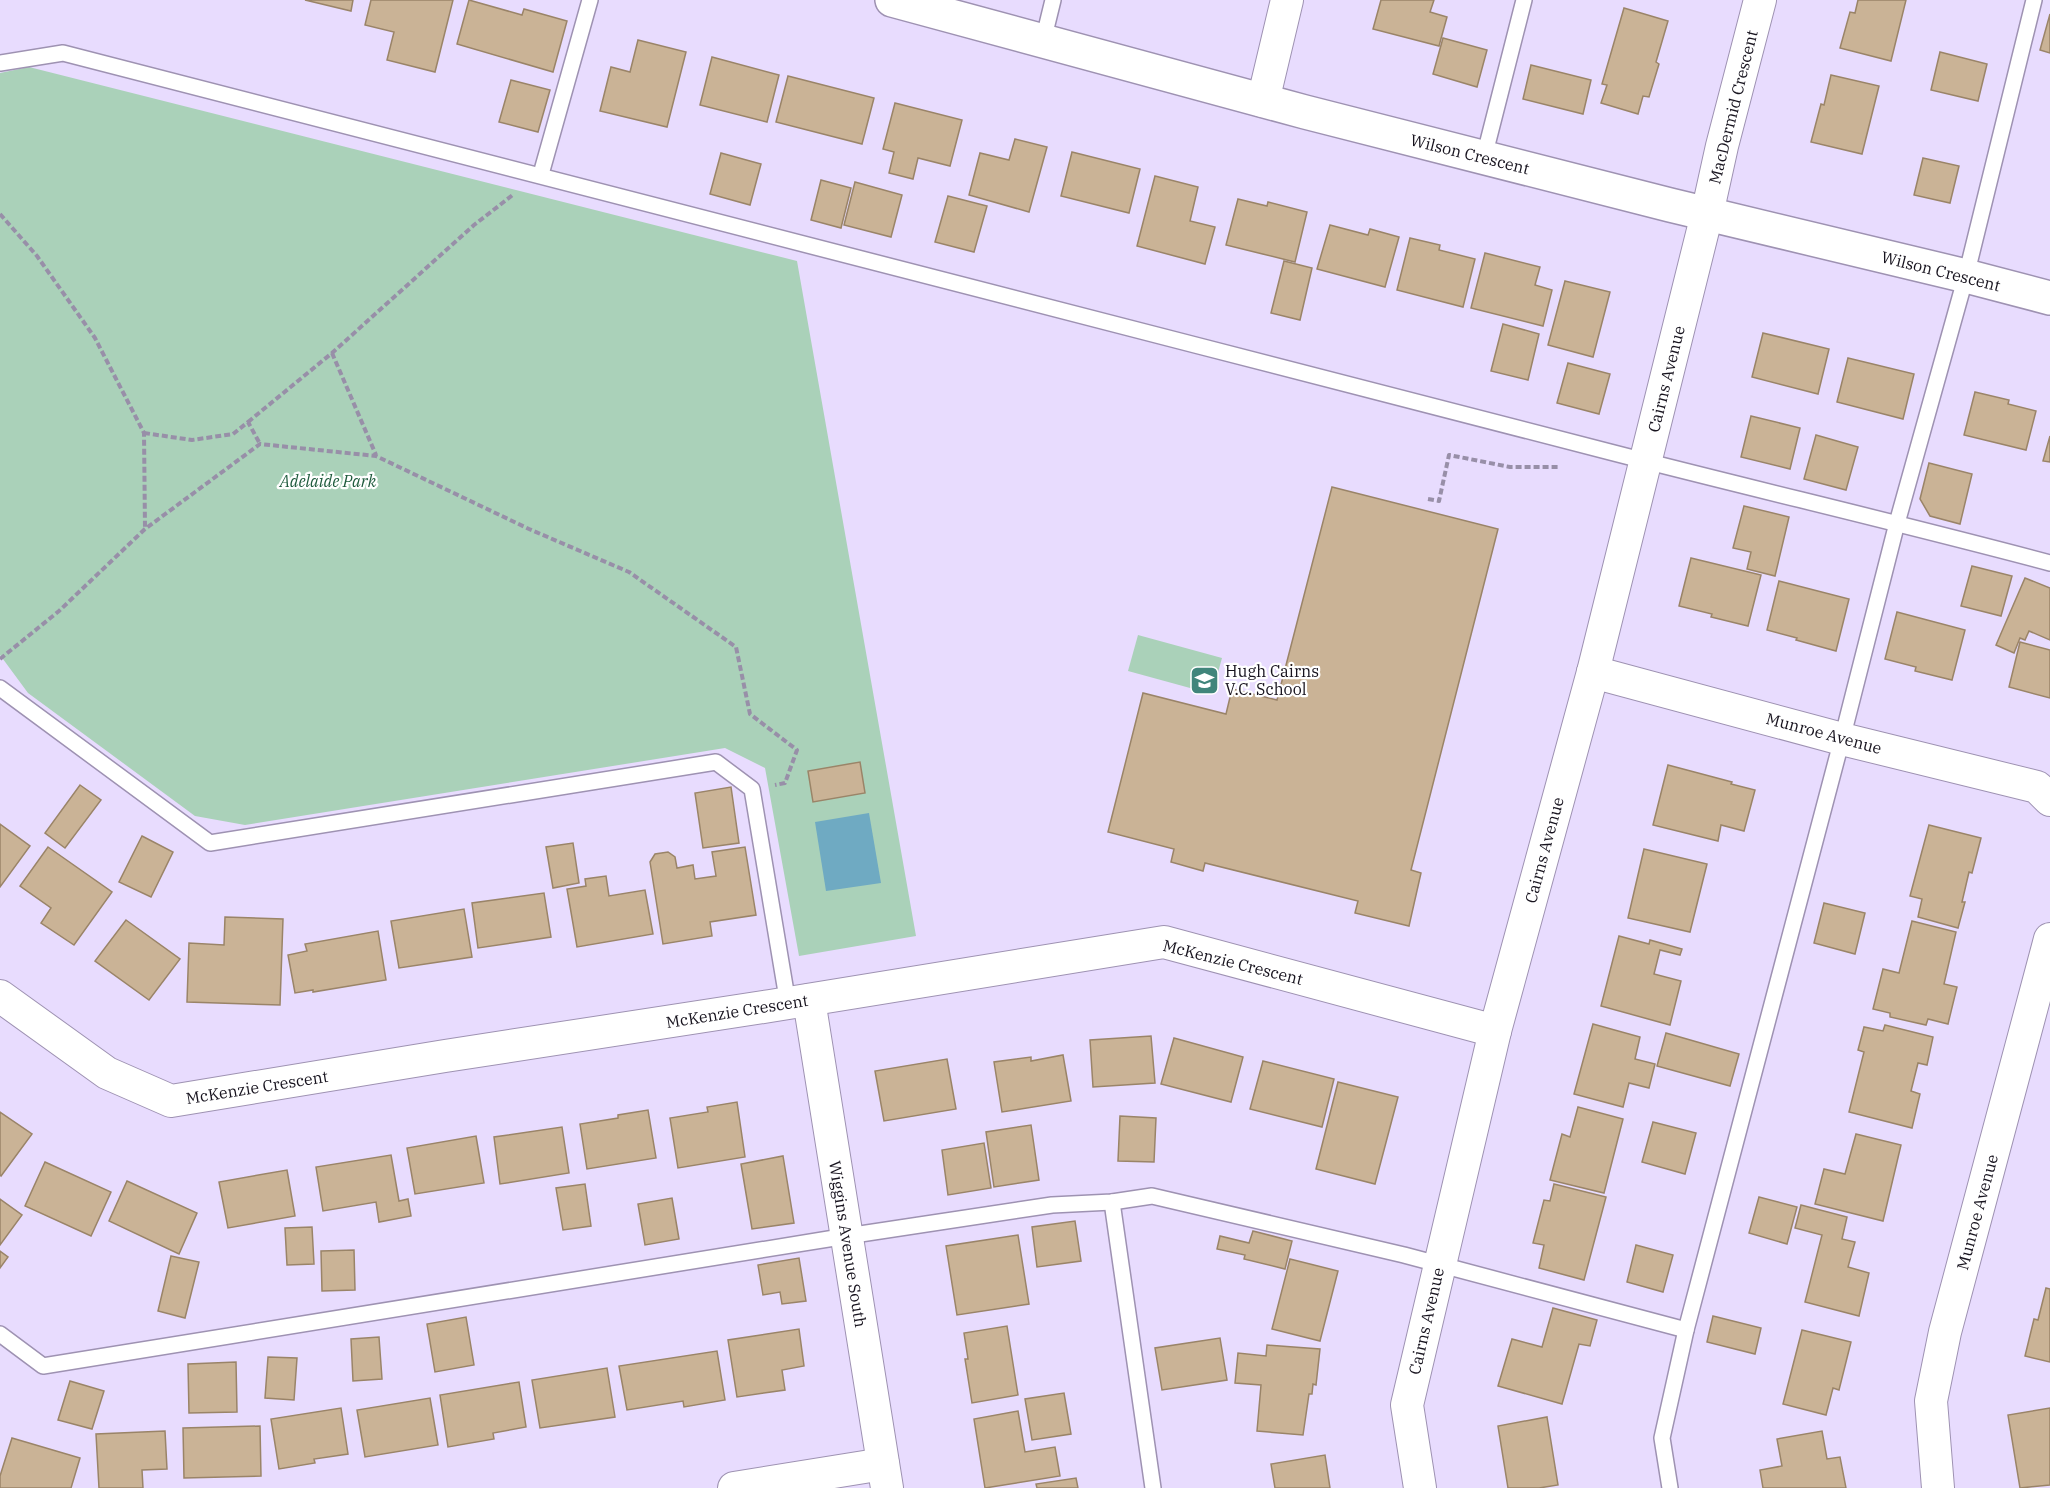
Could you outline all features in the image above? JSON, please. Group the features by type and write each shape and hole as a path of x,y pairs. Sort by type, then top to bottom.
{"street":[{"name":"Wilson Crescent","path":"892,0 1263,101 1707,214 2050,298"},
{"path":"1263,101 1287,0"},
{"name":"MacDermid Crescent","path":"1707,214 1760,0"},
{"name":"Cairns Avenue","path":"1420,1488 1407,1405 1438,1264 1495,1031 1593,672 1707,214"},
{"name":"Munroe Avenue","path":"1593,672 1842,739 2037,787 2050,800"},
{"name":"Munroe Avenue","path":"1938,1488 1931,1401 1945,1332 2050,939"},
{"name":"McKenzie Crescent","path":"0,996 107,1073 171,1101 1164,942 1495,1031"},
{"name":"Wiggins Avenue South","path":"798,1002 847,1236 885,1476"},
{"path":"734,1488 885,1476"}],"lane":[{"path":"541,174 590,0"},
{"path":"1043,41 1053,0"},
{"path":"1484,157 1524,0"},
{"path":"1670,1488 1662,1438 1686,1330 1897,523 1966,276 2034,0"},
{"path":"0,63 63,53 541,174 1645,461 2050,563"},
{"path":"0,688 210,843 716,762 752,789 798,1002"},
{"path":"0,1334 43,1366 847,1236 1052,1205 1112,1202 1152,1196 1438,1264 1686,1330"},
{"path":"1112,1202 1153,1488"}],"path":[{"path":"144,434 192,440 233,434 332,353 474,225 541,174"},
{"path":"0,214 37,256 95,338 144,434 145,529"},
{"path":"332,353 376,456"},
{"path":"248,422 261,444"},
{"path":"0,659 59,611 145,529 261,444 376,456 529,529 629,572 736,647 750,714 797,750 785,783 752,789"},
{"path":"1428,499 1439,501 1449,455 1510,467 1560,467"}],"green space":[{"name":"Adelaide Park","path":"29,67 797,261 916,936 799,956 765,768 725,748 245,825 195,816 28,693 0,655 0,73"},
{"path":"1138,635 1222,658 1212,694 1128,671"}],"water":[{"path":"869,813 881,883 826,891 815,822"}],"building":[{"path":"305,0 353,0 351,11"},
{"path":"371,0 453,0 435,72 387,60 394,32 365,25"},
{"path":"469,0 522,15 524,9 567,21 553,72 457,44"},
{"path":"1381,0 1434,0 1430,12 1447,17 1439,46 1373,29"},
{"path":"1858,0 1906,0 1891,61 1840,48 1850,12 1855,13"},
{"path":"1624,8 1668,21 1649,97 1643,96 1638,114 1601,103 1607,85 1602,84"},
{"path":"2050,14 2050,53 2040,50"},
{"path":"1443,38 1487,50 1477,87 1433,74"},
{"path":"638,40 686,52 667,127 600,111 611,67 630,72"},
{"path":"1940,52 1987,64 1978,101 1931,90"},
{"path":"712,57 779,75 767,122 700,105"},
{"path":"1531,65 1591,80 1583,114 1523,99"},
{"path":"1831,75 1879,86 1862,154 1811,142 1821,104 1824,105"},
{"path":"788,76 874,98 862,144 776,122"},
{"path":"511,80 550,90 538,132 499,122"},
{"path":"895,103 962,120 950,166 918,158 913,179 889,173 894,152 883,149"},
{"path":"1015,139 1047,147 1029,212 969,195 980,153 1009,160"},
{"path":"1072,152 1140,169 1129,213 1061,196"},
{"path":"721,153 761,164 750,205 710,194"},
{"path":"1923,158 1959,166 1950,203 1914,195"},
{"path":"1155,176 1198,187 1190,221 1215,227 1205,264 1137,246"},
{"path":"821,180 851,188 841,228 811,220"},
{"path":"855,182 902,195 891,237 844,225"},
{"path":"948,196 987,206 974,252 935,242"},
{"path":"1238,199 1267,206 1268,202 1307,212 1295,262 1226,245"},
{"path":"1330,225 1368,235 1370,229 1399,237 1385,287 1317,269"},
{"path":"1410,238 1440,245 1439,250 1475,259 1463,307 1397,290"},
{"path":"1485,253 1540,267 1535,285 1552,290 1543,326 1471,308"},
{"path":"1284,261 1312,268 1300,320 1271,313"},
{"path":"1565,281 1610,292 1593,357 1548,345"},
{"path":"1503,324 1539,334 1528,380 1491,371"},
{"path":"1763,333 1829,349 1818,394 1752,377"},
{"path":"1848,358 1914,374 1903,419 1837,402"},
{"path":"1568,363 1610,374 1599,414 1557,403"},
{"path":"1975,392 2009,400 2008,404 2036,411 2026,450 1964,435"},
{"path":"1751,416 1800,428 1790,469 1741,457"},
{"path":"1816,435 1858,447 1846,490 1804,479"},
{"path":"2050,436 2050,462 2043,461"},
{"path":"1929,463 1972,474 1960,524 1930,516 1920,499"},
{"path":"1332,487 1498,529 1411,870 1421,873 1409,926 1355,913 1358,901 1205,863 1203,871 1171,862 1174,849 1108,832 1143,693 1226,714 1232,689 1277,700"},
{"path":"1744,506 1789,517 1775,576 1747,569 1751,552 1733,548"},
{"path":"1691,558 1761,575 1748,626 1679,606"},
{"path":"1972,566 2012,576 2001,616 1961,606"},
{"path":"2025,578 2050,588 2050,640 2029,631 2025,640 2020,638 2014,653 1996,645"},
{"path":"1779,581 1849,599 1836,651 1767,630"},
{"path":"1897,612 1965,630 1952,680 1915,671 1916,667 1885,659"},
{"path":"2020,642 2050,650 2050,698 2009,687"},
{"path":"860,762 865,793 813,802 808,771"},
{"path":"1668,765 1755,790 1744,831 1721,825 1718,841 1653,825"},
{"path":"80,785 101,800 65,848 45,833"},
{"path":"731,787 739,843 703,848 695,793"},
{"path":"0,824 30,846 0,887"},
{"path":"1929,825 1981,838 1972,873 1969,872 1962,902 1965,902 1958,928 1918,917 1922,899 1910,896"},
{"path":"142,836 173,852 151,897 119,882"},
{"path":"573,843 579,883 553,888 546,847"},
{"path":"48,847 112,892 74,945 41,923 51,908 20,886"},
{"path":"745,847 756,915 710,922 712,936 663,944 650,862 655,854 668,852 675,857 677,868 693,865 695,879 716,876 712,852"},
{"path":"1644,849 1707,864 1690,932 1628,918"},
{"path":"606,876 609,896 645,890 653,934 577,947 567,889 586,886 585,879"},
{"path":"544,893 551,937 478,948 472,903"},
{"path":"1824,903 1865,913 1855,954 1814,943"},
{"path":"464,909 472,957 399,968 391,921"},
{"path":"225,917 283,919 280,1005 187,1002 189,943 224,945"},
{"path":"126,920 180,959 149,1000 95,961"},
{"path":"1912,921 1956,932 1944,984 1957,987 1948,1024 1928,1019 1926,1025 1890,1017 1890,1013 1873,1009 1883,969 1899,973"},
{"path":"378,931 386,980 295,993 288,955 307,951 305,944"},
{"path":"1619,936 1649,944 1650,940 1682,949 1680,955 1660,950 1654,974 1681,981 1670,1025 1601,1006"},
{"path":"1593,1024 1640,1037 1635,1059 1655,1064 1649,1088 1629,1083 1623,1107 1574,1094"},
{"path":"1885,1025 1933,1037 1927,1065 1918,1063 1911,1091 1920,1094 1912,1128 1849,1112 1864,1052 1858,1050 1864,1027 1883,1031"},
{"path":"1666,1033 1739,1054 1730,1086 1657,1066"},
{"path":"1151,1036 1155,1083 1093,1087 1090,1040"},
{"path":"1174,1038 1243,1057 1231,1102 1161,1084"},
{"path":"1063,1055 1071,1101 1002,1112 994,1062 1031,1057 1031,1061"},
{"path":"947,1059 956,1109 884,1121 875,1071"},
{"path":"1263,1061 1334,1079 1322,1127 1250,1109"},
{"path":"1338,1082 1398,1097 1375,1184 1316,1169"},
{"path":"737,1102 745,1157 678,1168 670,1118 708,1112 707,1107"},
{"path":"1578,1107 1623,1119 1604,1193 1550,1180 1562,1134 1570,1137"},
{"path":"648,1110 656,1158 587,1169 580,1124"},
{"path":"0,1112 32,1134 1,1176 0,1175"},
{"path":"1120,1116 1156,1118 1154,1162 1118,1161"},
{"path":"1653,1122 1696,1133 1685,1174 1642,1162"},
{"path":"1031,1125 1039,1180 994,1187 986,1132"},
{"path":"562,1127 569,1173 500,1184 494,1137"},
{"path":"1856,1134 1901,1145 1883,1221 1815,1204 1824,1169 1845,1174"},
{"path":"476,1136 484,1183 415,1194 407,1148"},
{"path":"984,1143 991,1188 948,1195 942,1150"},
{"path":"391,1155 399,1201 408,1199 411,1216 379,1222 376,1202 323,1211 316,1167"},
{"path":"783,1156 794,1223 752,1229 741,1164"},
{"path":"45,1162 111,1192 91,1236 25,1206"},
{"path":"287,1170 295,1216 228,1228 219,1182"},
{"path":"127,1181 197,1213 179,1254 109,1221"},
{"path":"585,1184 591,1226 563,1230 556,1188"},
{"path":"1554,1184 1606,1197 1584,1280 1539,1268 1544,1245 1533,1243 1544,1200 1550,1201"},
{"path":"1759,1197 1797,1207 1787,1244 1749,1233"},
{"path":"672,1198 679,1239 645,1245 638,1204"},
{"path":"0,1199 22,1215 0,1245"},
{"path":"1801,1205 1847,1217 1842,1239 1855,1242 1848,1267 1869,1273 1859,1316 1805,1302 1822,1235 1795,1228"},
{"path":"1075,1221 1081,1261 1037,1267 1032,1227"},
{"path":"312,1227 314,1264 287,1265 285,1228"},
{"path":"1253,1231 1292,1241 1285,1269 1244,1259 1245,1255 1217,1249 1220,1236 1249,1243"},
{"path":"1018,1235 1029,1304 957,1315 946,1246"},
{"path":"1636,1245 1673,1255 1663,1292 1627,1282"},
{"path":"354,1250 355,1290 322,1291 321,1251"},
{"path":"0,1251 8,1257 0,1268"},
{"path":"171,1256 199,1262 185,1318 158,1311"},
{"path":"799,1258 806,1301 782,1304 780,1292 763,1295 758,1265"},
{"path":"1290,1259 1338,1271 1320,1341 1272,1329"},
{"path":"2046,1288 2050,1289 2050,1362 2025,1356 2034,1319 2038,1320"},
{"path":"1553,1308 1597,1320 1590,1346 1579,1344 1562,1404 1498,1386 1512,1339 1542,1347"},
{"path":"1713,1316 1761,1328 1755,1354 1707,1342"},
{"path":"466,1317 474,1365 435,1372 427,1324"},
{"path":"1007,1326 1018,1395 972,1403 965,1359 968,1359 964,1333"},
{"path":"799,1329 804,1366 782,1370 785,1390 737,1397 728,1340"},
{"path":"1802,1330 1851,1342 1839,1390 1833,1388 1826,1415 1783,1404"},
{"path":"379,1337 382,1379 353,1381 351,1339"},
{"path":"1220,1338 1227,1380 1162,1390 1155,1348"},
{"path":"1267,1345 1320,1349 1316,1385 1313,1384 1312,1394 1309,1394 1303,1435 1257,1431 1261,1385 1235,1383 1238,1353 1266,1356"},
{"path":"717,1351 725,1400 684,1407 683,1401 627,1410 619,1366"},
{"path":"268,1357 297,1358 294,1400 265,1398"},
{"path":"236,1362 237,1412 189,1413 188,1364"},
{"path":"607,1368 615,1417 540,1428 532,1380"},
{"path":"70,1381 104,1391 92,1429 58,1420"},
{"path":"519,1382 526,1427 493,1433 494,1439 448,1447 440,1395"},
{"path":"1064,1393 1071,1434 1032,1440 1025,1399"},
{"path":"430,1398 438,1445 365,1457 357,1410"},
{"path":"341,1408 348,1454 314,1459 315,1463 279,1469 271,1419"},
{"path":"2050,1408 2050,1485 2020,1488 2008,1415"},
{"path":"1018,1411 1025,1452 1055,1447 1060,1476 985,1488 974,1419"},
{"path":"1547,1417 1558,1485 1539,1488 1508,1488 1498,1426"},
{"path":"260,1426 261,1476 184,1478 183,1428"},
{"path":"165,1431 167,1469 142,1470 143,1488 99,1488 96,1434"},
{"path":"1822,1431 1827,1459 1840,1457 1846,1488 1763,1488 1760,1470 1782,1466 1777,1439"},
{"path":"12,1438 80,1458 71,1488 0,1488 0,1476"},
{"path":"1325,1455 1330,1488 1275,1488 1271,1464"},
{"path":"1076,1478 1078,1488 1037,1488 1036,1484"}],"place":[{"name":"Hugh Cairns V.C. School","path":"1204,680"}]}
